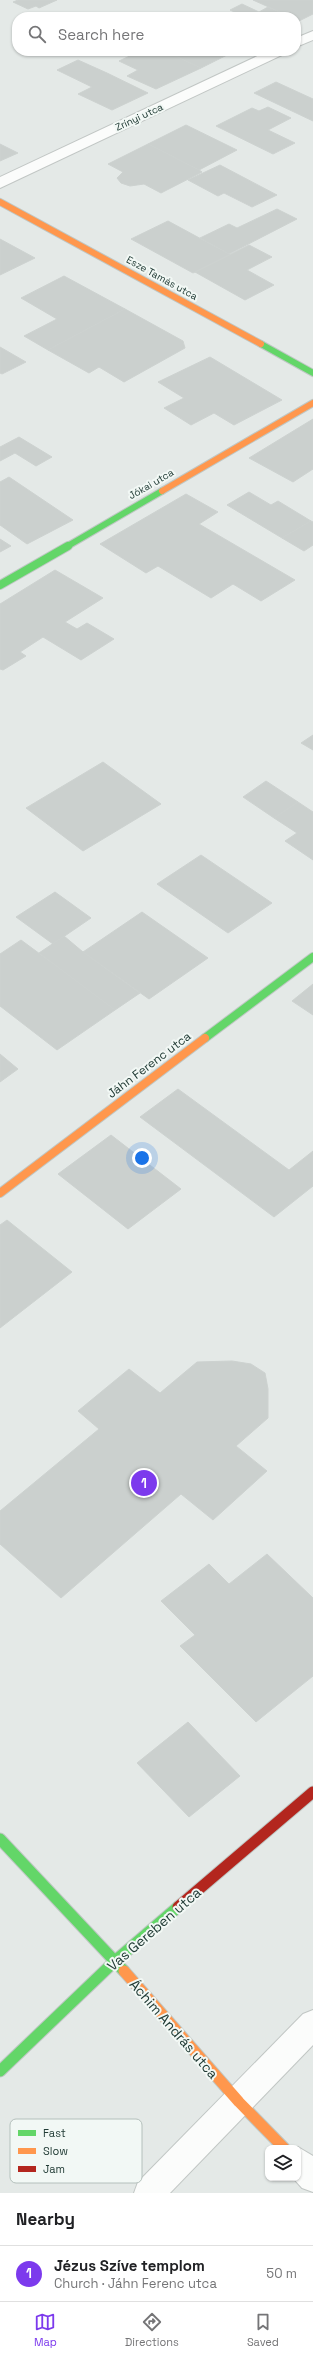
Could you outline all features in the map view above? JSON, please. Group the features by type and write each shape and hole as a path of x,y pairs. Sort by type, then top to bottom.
{"street":[{"path":"301,41 313,35"},
{"name":"Zrínyi utca","path":"0,183 268,56"},
{"name":"Esze Tamás utca","path":"0,202 313,374"},
{"name":"Jókai utca","path":"0,584 313,403"},
{"name":"Jáhn Ferenc utca","path":"0,1193 313,956"},
{"name":"Vas Gereben utca","path":"0,2071 114,1961 313,1792"},
{"name":"Áchim András utca","path":"0,1839 114,1961 239,2102 281,2145"},
{"path":"149,2193 239,2102 313,2024"},
{"path":"301,2165 313,2177"}],"building":[{"path":"18,0 57,0 39,8 36,6 28,9 13,2"},
{"path":"253,0 313,0 313,14 301,20 301,12 280,12"},
{"path":"242,4 259,12 234,12 230,10"},
{"path":"268,7 280,12 259,12"},
{"path":"130,56 176,56 201,68 156,89 127,76 138,70 119,61"},
{"path":"176,56 225,56 201,68"},
{"path":"78,60 148,93 112,110 78,94 92,87 57,70"},
{"path":"276,82 313,99 313,121 254,93"},
{"path":"268,107 291,118 268,130 295,143 273,154 216,126 252,108 259,111"},
{"path":"186,125 237,150 199,170 148,144"},
{"path":"0,144 18,153 0,161"},
{"path":"148,144 202,172 161,193 144,184 130,186 121,183 117,178 123,172 108,164"},
{"path":"220,165 277,195 252,207 224,193 218,196 188,180"},
{"path":"277,209 297,219 229,254 200,238 229,224 237,228"},
{"path":"168,221 230,255 193,273 131,239"},
{"path":"0,239 35,258 0,275"},
{"path":"249,245 272,257 247,270 274,285 245,300 195,272"},
{"path":"64,276 125,309 48,350 24,336 57,319 21,298"},
{"path":"125,309 183,341 185,348 124,382 99,367 89,373 48,350"},
{"path":"0,347 26,362 2,374 0,373"},
{"path":"210,357 282,400 234,425 214,413 191,425 164,408 184,398 158,382"},
{"path":"313,419 313,469 293,482 249,458"},
{"path":"19,437 52,457 36,466 15,453 0,461 0,447"},
{"path":"9,477 73,520 27,544 0,525 0,482"},
{"path":"249,492 271,505 278,501 311,521 282,538 227,505"},
{"path":"186,494 218,512 199,524 295,580 261,601 233,584 211,598 158,566 146,573 100,544"},
{"path":"311,521 313,522 313,545 304,551 282,538"},
{"path":"0,539 11,546 0,552"},
{"path":"55,570 103,598 65,622 77,629 87,623 114,639 81,660 43,637 20,652 26,656 3,670 0,669 0,604"},
{"path":"313,735 313,750 301,743"},
{"path":"103,762 161,804 83,851 26,808"},
{"path":"266,781 298,802 274,818 243,797"},
{"path":"298,802 313,812 313,860 285,841 297,833 274,818"},
{"path":"201,855 272,903 228,933 157,884"},
{"path":"55,892 91,918 53,944 16,917"},
{"path":"142,912 208,958 149,999 83,952"},
{"path":"64,936 83,952 140,993 115,1010 39,953"},
{"path":"21,940 115,1010 57,1050 0,1006 0,954"},
{"path":"313,984 313,1015 292,1001"},
{"path":"0,1054 18,1069 0,1082"},
{"path":"178,1089 289,1170 313,1151 313,1186 274,1217 140,1117"},
{"path":"111,1135 181,1189 128,1229 58,1174"},
{"path":"7,1220 72,1272 0,1328 0,1225"},
{"path":"232,1361 251,1364 265,1373 268,1389 268,1418 236,1446 267,1471 213,1520 181,1494 61,1598 0,1544 0,1511 99,1429 78,1411 129,1369 160,1393 197,1362"},
{"path":"267,1554 313,1598 313,1676 256,1722 180,1646 195,1635 161,1601 209,1564 229,1584"},
{"path":"188,1722 240,1776 189,1817 137,1763"}],"traffic: fast":[{"path":"261,344 313,373"},
{"path":"0,585 162,491"},
{"path":"205,1038 313,957"},
{"path":"0,1839 124,1971"},
{"path":"0,2071 115,1961 178,1907"}],"traffic: slow":[{"path":"0,202 261,344"},
{"path":"162,491 313,403"},
{"path":"0,1193 205,1038"},
{"path":"124,1971 239,2102 281,2145"}],"traffic: jam":[{"path":"178,1907 313,1792"}],"place":[{"name":"Jézus Szíve templom","path":"144,1483"}]}
